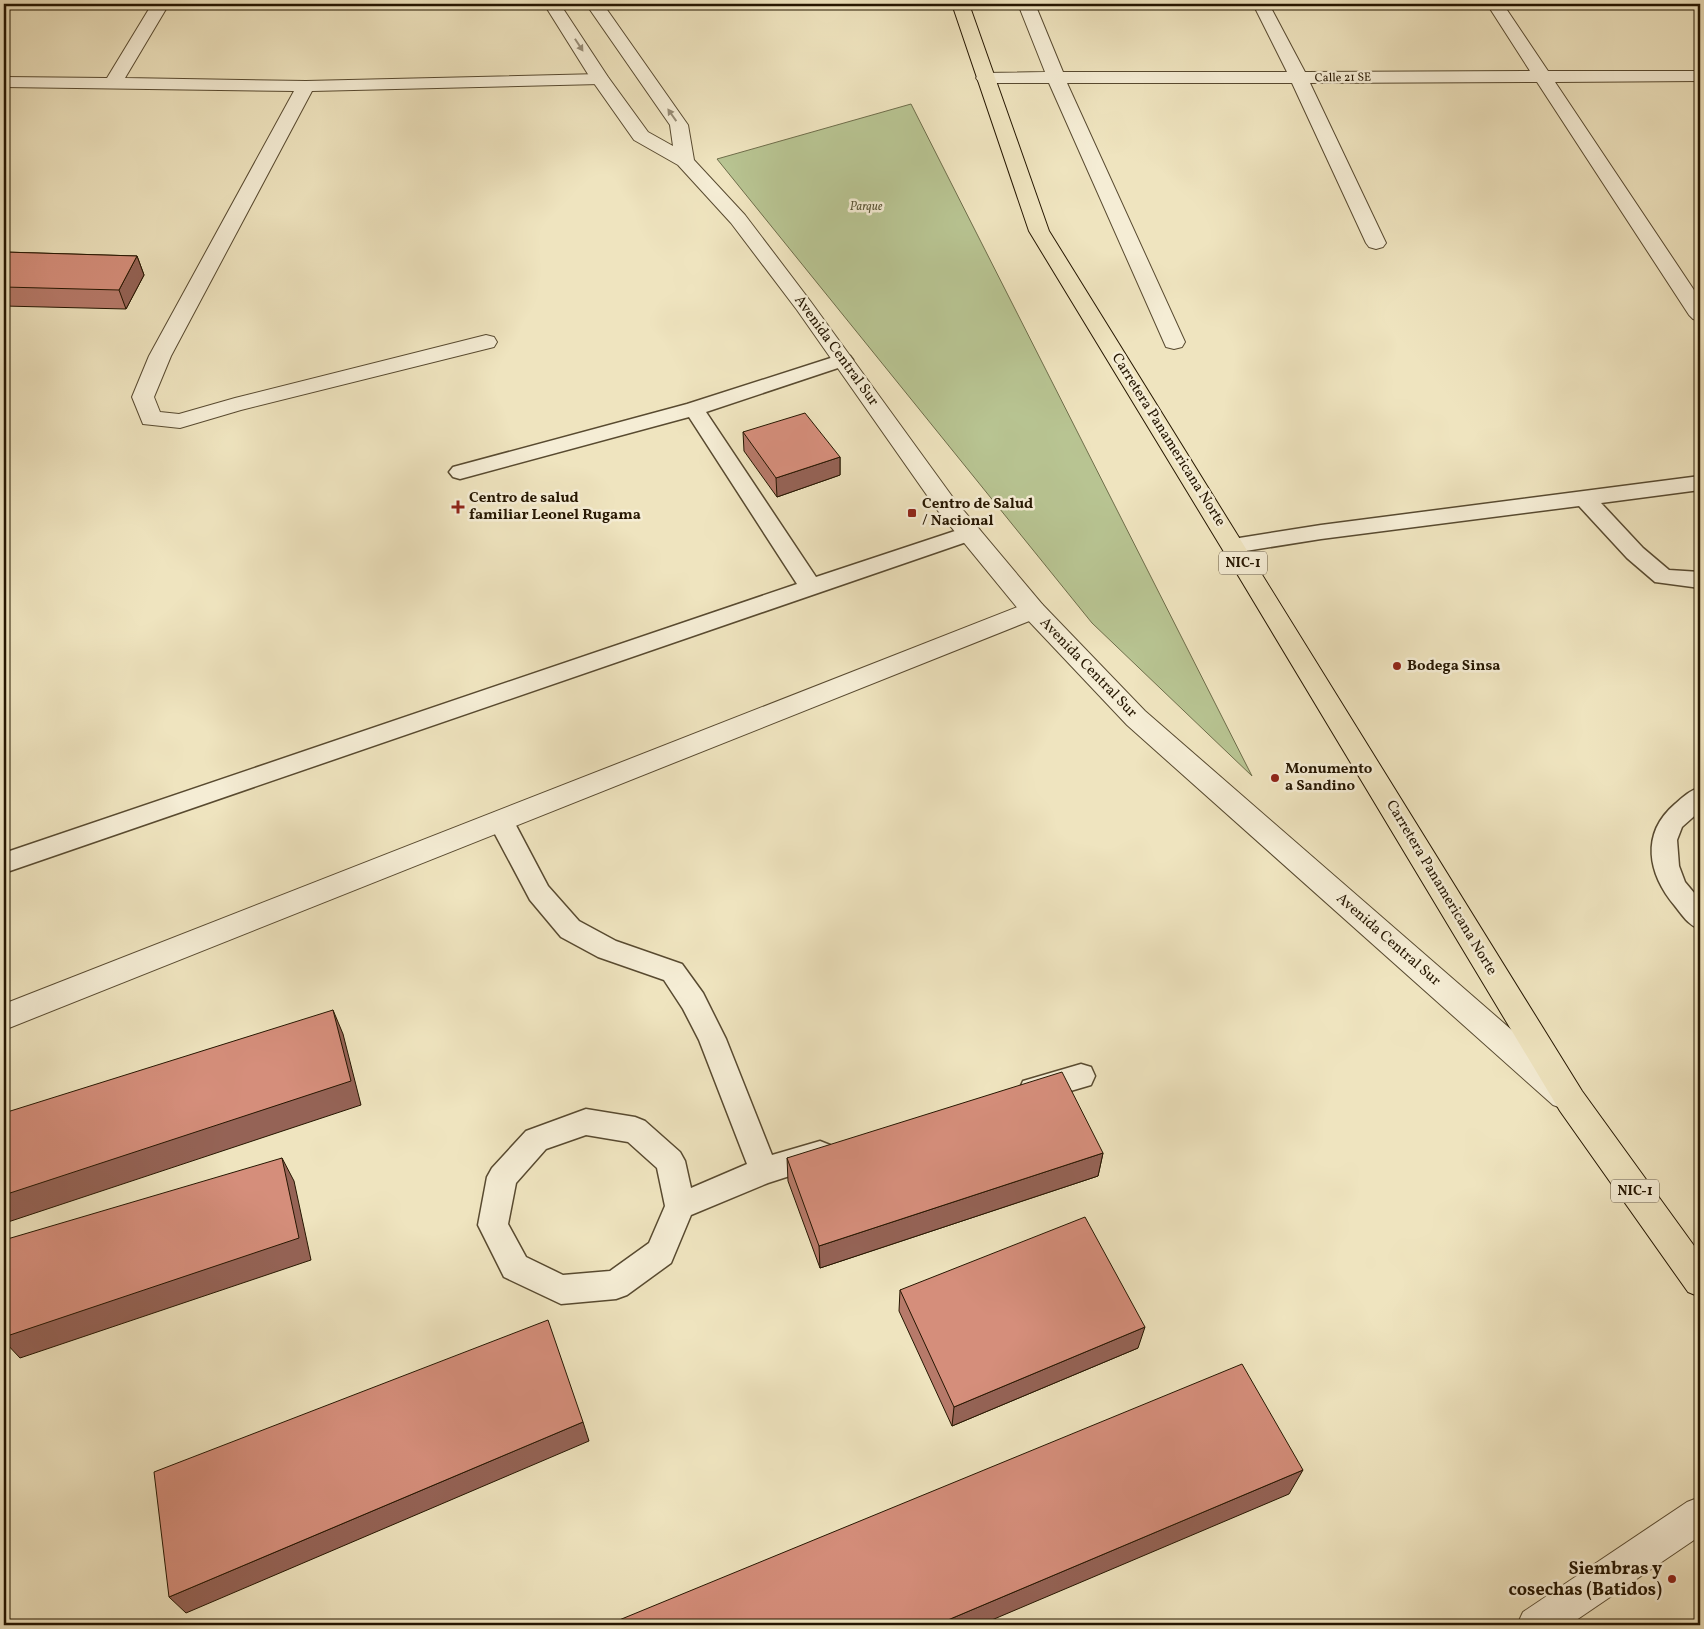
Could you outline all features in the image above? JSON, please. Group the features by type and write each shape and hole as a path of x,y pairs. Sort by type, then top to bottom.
{"highway":[{"name":"Carretera Panamericana Norte","path":"960,4 1039,231 1571,1101 1700,1282"}],"street":[{"path":"114,82 160,4"},
{"name":"Avenida Central Sur","path":"552,4 600,79 641,136 684,161 738,219 843,360 946,505 1033,610 1136,718 1571,1101"},
{"path":"595,4 679,125 684,161"},
{"path":"1026,4 1056,78 1174,342"},
{"path":"1261,4 1299,78 1376,243"},
{"path":"1495,4 1700,315"},
{"name":"Calle 21 SE","path":"985,78 1700,76"},
{"path":"4,82 306,86 600,79"},
{"path":"306,86 160,356 143,397 152,419 180,421 235,404 486,342"},
{"path":"4,1017 1033,610"},
{"path":"1536,1625 1700,1515"}],"lane":[{"path":"460,472 694,409 843,360"},
{"path":"694,409 810,587"},
{"path":"1233,546 1321,532 1700,483"},
{"path":"1584,498 1634,553 1663,577 1700,580"},
{"path":"4,863 970,533"},
{"path":"1700,797 1672,821 1664,840 1666,866 1674,887 1700,918"},
{"path":"500,821 539,893 570,929 607,949 673,972 693,1001 712,1039 764,1171"},
{"path":"1007,1098 1081,1076"},
{"path":"680,1206 670,1161 635,1130 586,1122 536,1140 502,1177 494,1225 515,1267 561,1290 616,1285 660,1254 680,1206 764,1171 848,1146"}],"green space":[{"name":"Parque","path":"911,104 1252,776 1092,623 717,159"}],"building":[{"path":"4,252 137,256 119,290 4,287"},
{"path":"805,413 840,457 776,478 743,432"},
{"path":"333,1010 351,1081 4,1195 4,1113"},
{"path":"1062,1072 1103,1153 819,1246 787,1158"},
{"path":"282,1158 299,1238 4,1337 4,1240"},
{"path":"1085,1217 1145,1327 954,1407 900,1290"},
{"path":"548,1320 583,1422 169,1597 154,1472"},
{"path":"1242,1364 1303,1470 936,1625 607,1625"}],"place":[{"name":"Centro de salud familiar Leonel Rugama","path":"458,507"},
{"name":"Centro de Salud / Nacional","path":"912,513"},
{"name":"Bodega Sinsa","path":"1397,666"},
{"name":"Monumento a Sandino","path":"1275,778"},
{"name":"Siembras y cosechas (Batidos)","path":"1672,1579"}]}
